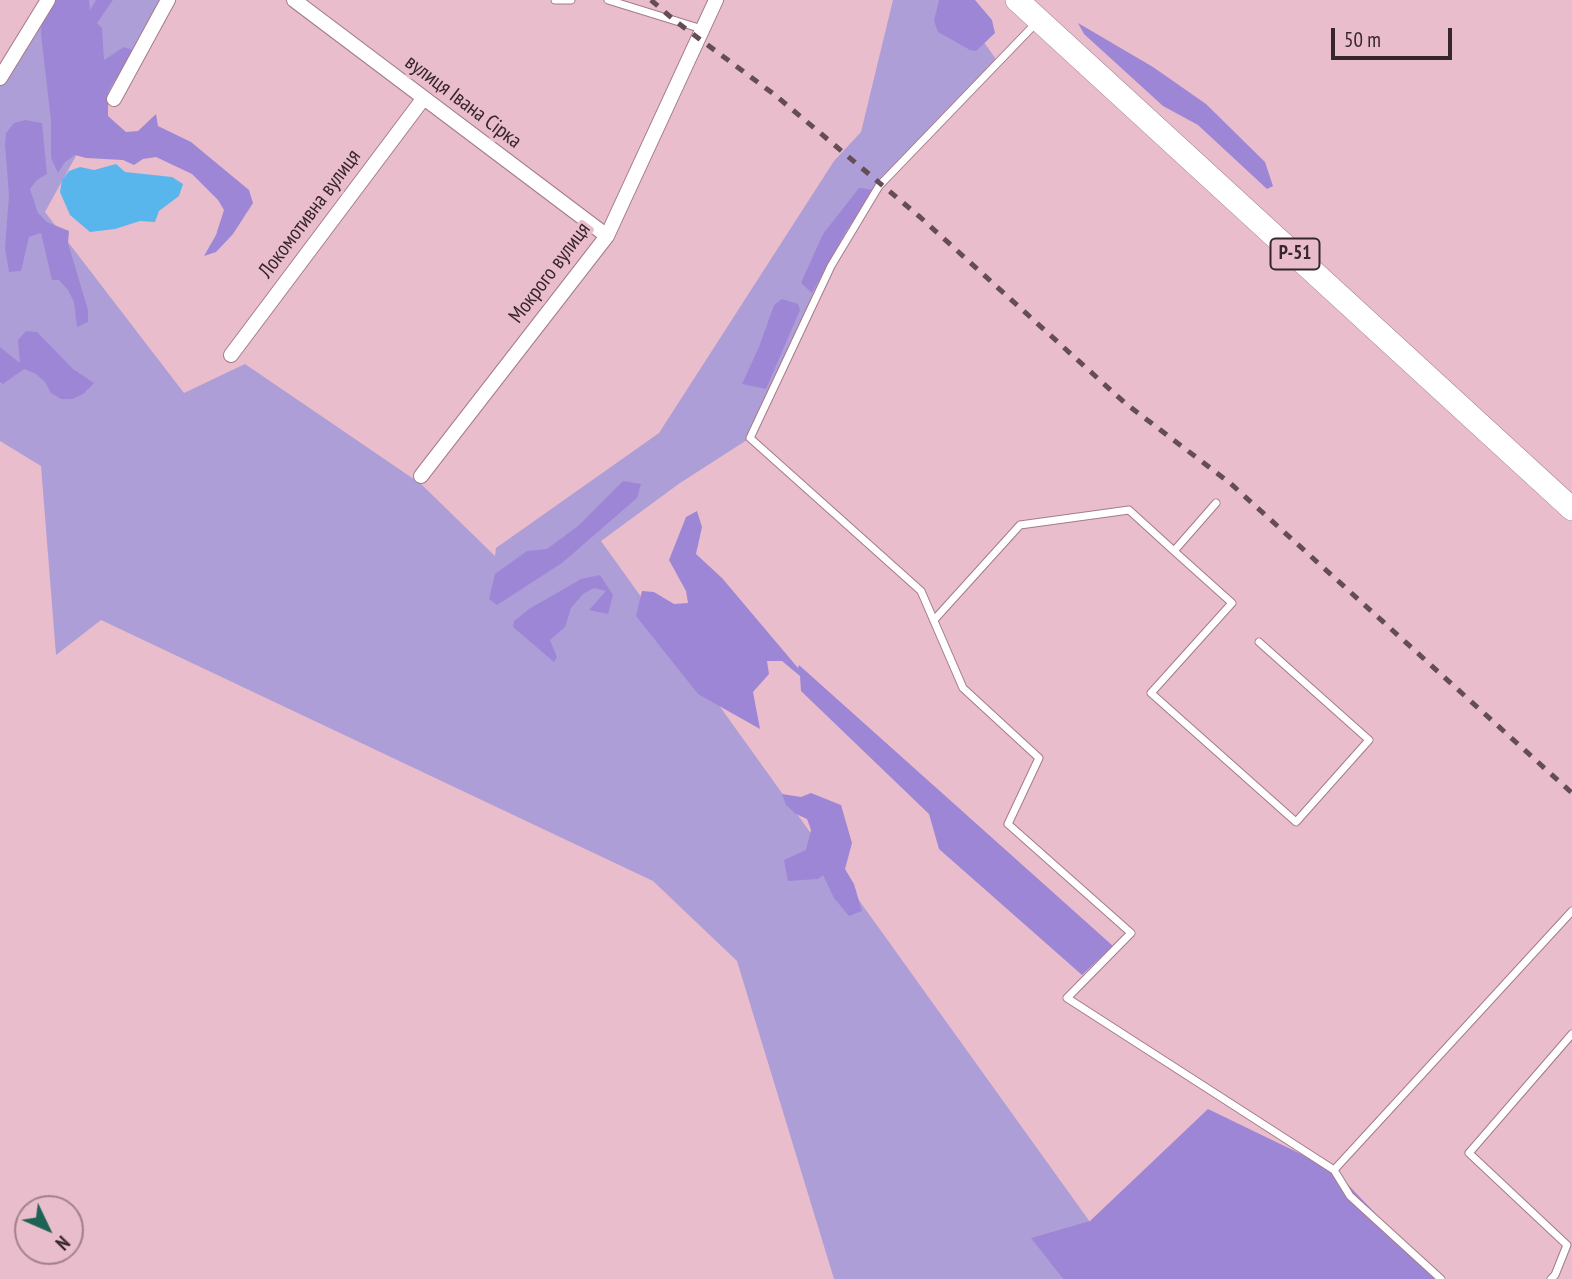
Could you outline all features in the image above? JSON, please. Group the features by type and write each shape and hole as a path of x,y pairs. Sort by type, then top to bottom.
{"main road":[{"name":"Р-51","path":"1017,0 1572,509"}],"street":[{"path":"0,78 48,0"},
{"path":"114,99 169,0"},
{"name":"вулиця Івана Сірка","path":"294,0 607,236"},
{"name":"Мокрого вулиця","path":"421,476 607,236 716,0"},
{"name":"Локомотивна вулиця","path":"231,355 423,99"}],"lane":[{"path":"555,0 571,0"},
{"path":"608,0 702,29"},
{"path":"1040,19 880,186 831,266 750,438 921,591 963,688 1039,758 1008,824 1131,933 1067,998 1334,1170 1350,1196 1441,1279"},
{"path":"1174,551 1216,503"},
{"path":"934,620 1020,525 1129,510 1232,603 1151,693 1296,822 1369,740 1259,642"},
{"path":"1334,1170 1572,912"},
{"path":"1551,1279 1567,1245 1469,1153 1571,1036"}],"shaded area":[{"path":"46,0 89,0 90,10 96,0 113,0 97,23 102,28 104,60 124,47 136,51 142,61 114,81 108,92 108,116 126,132 138,131 156,114 158,126 191,142 249,190 253,203 233,234 216,252 204,256 216,235 224,210 218,200 192,174 156,157 143,159 134,165 123,160 75,155 65,162 58,173 51,158 51,121 41,34 42,11"},
{"path":"52,0 162,0 45,212 184,393 245,364 421,484 495,556 496,548 659,433 834,161 861,132 893,0 954,0 998,62 879,186 831,266 750,438 680,483 601,541 1090,1222 1032,1238 1063,1279 834,1279 737,961 653,881 101,620 56,655 41,466 0,441 0,85"},
{"path":"939,0 975,0 992,20 995,33 976,51 938,32 934,21"},
{"path":"1078,23 1153,67 1206,104 1265,162 1273,186 1267,189 1198,125 1163,106 1084,34"},
{"path":"25,120 42,123 47,174 37,180 30,189 38,213 47,222 69,231 68,243 88,310 88,322 77,327 74,302 68,290 59,280 52,280 41,233 29,237 21,271 9,272 5,248 9,195 6,133 14,123"},
{"path":"859,188 875,190 846,231 812,293 801,283 823,234"},
{"path":"782,299 798,304 800,310 766,389 742,384 774,305"},
{"path":"26,331 37,332 73,369 94,383 73,399 61,399 51,393 45,382 36,374 24,369 3,384 0,382 0,347 20,363 18,340"},
{"path":"623,481 641,484 637,498 562,563 497,605 489,599 495,574 527,551 547,549 578,526"},
{"path":"697,511 702,527 696,554 722,578 798,668 799,665 1113,946 1082,975 939,849 929,814 801,691 800,676 782,661 767,661 769,674 753,692 760,729 698,694 636,616 642,591 654,592 674,604 688,603 686,591 669,560 686,517"},
{"path":"600,575 613,595 608,614 589,610 606,591 594,588 583,594 571,608 565,627 550,640 557,657 554,662 513,627 514,621 529,609 581,579"},
{"path":"811,793 841,805 852,843 845,869 854,884 862,911 849,916 834,898 823,875 818,879 788,881 784,860 806,850 811,830 807,819 786,805 782,794 801,797"},
{"path":"1208,1109 1334,1170 1438,1279 1063,1279 1031,1238 1090,1221"}],"water":[{"path":"116,164 125,172 172,177 183,184 179,196 159,211 155,222 140,221 115,229 90,232 70,215 60,192 62,180 69,171 80,167 94,170"}],"railway":[{"path":"651,0 775,95 920,217 1125,403 1230,483 1572,793"}]}
